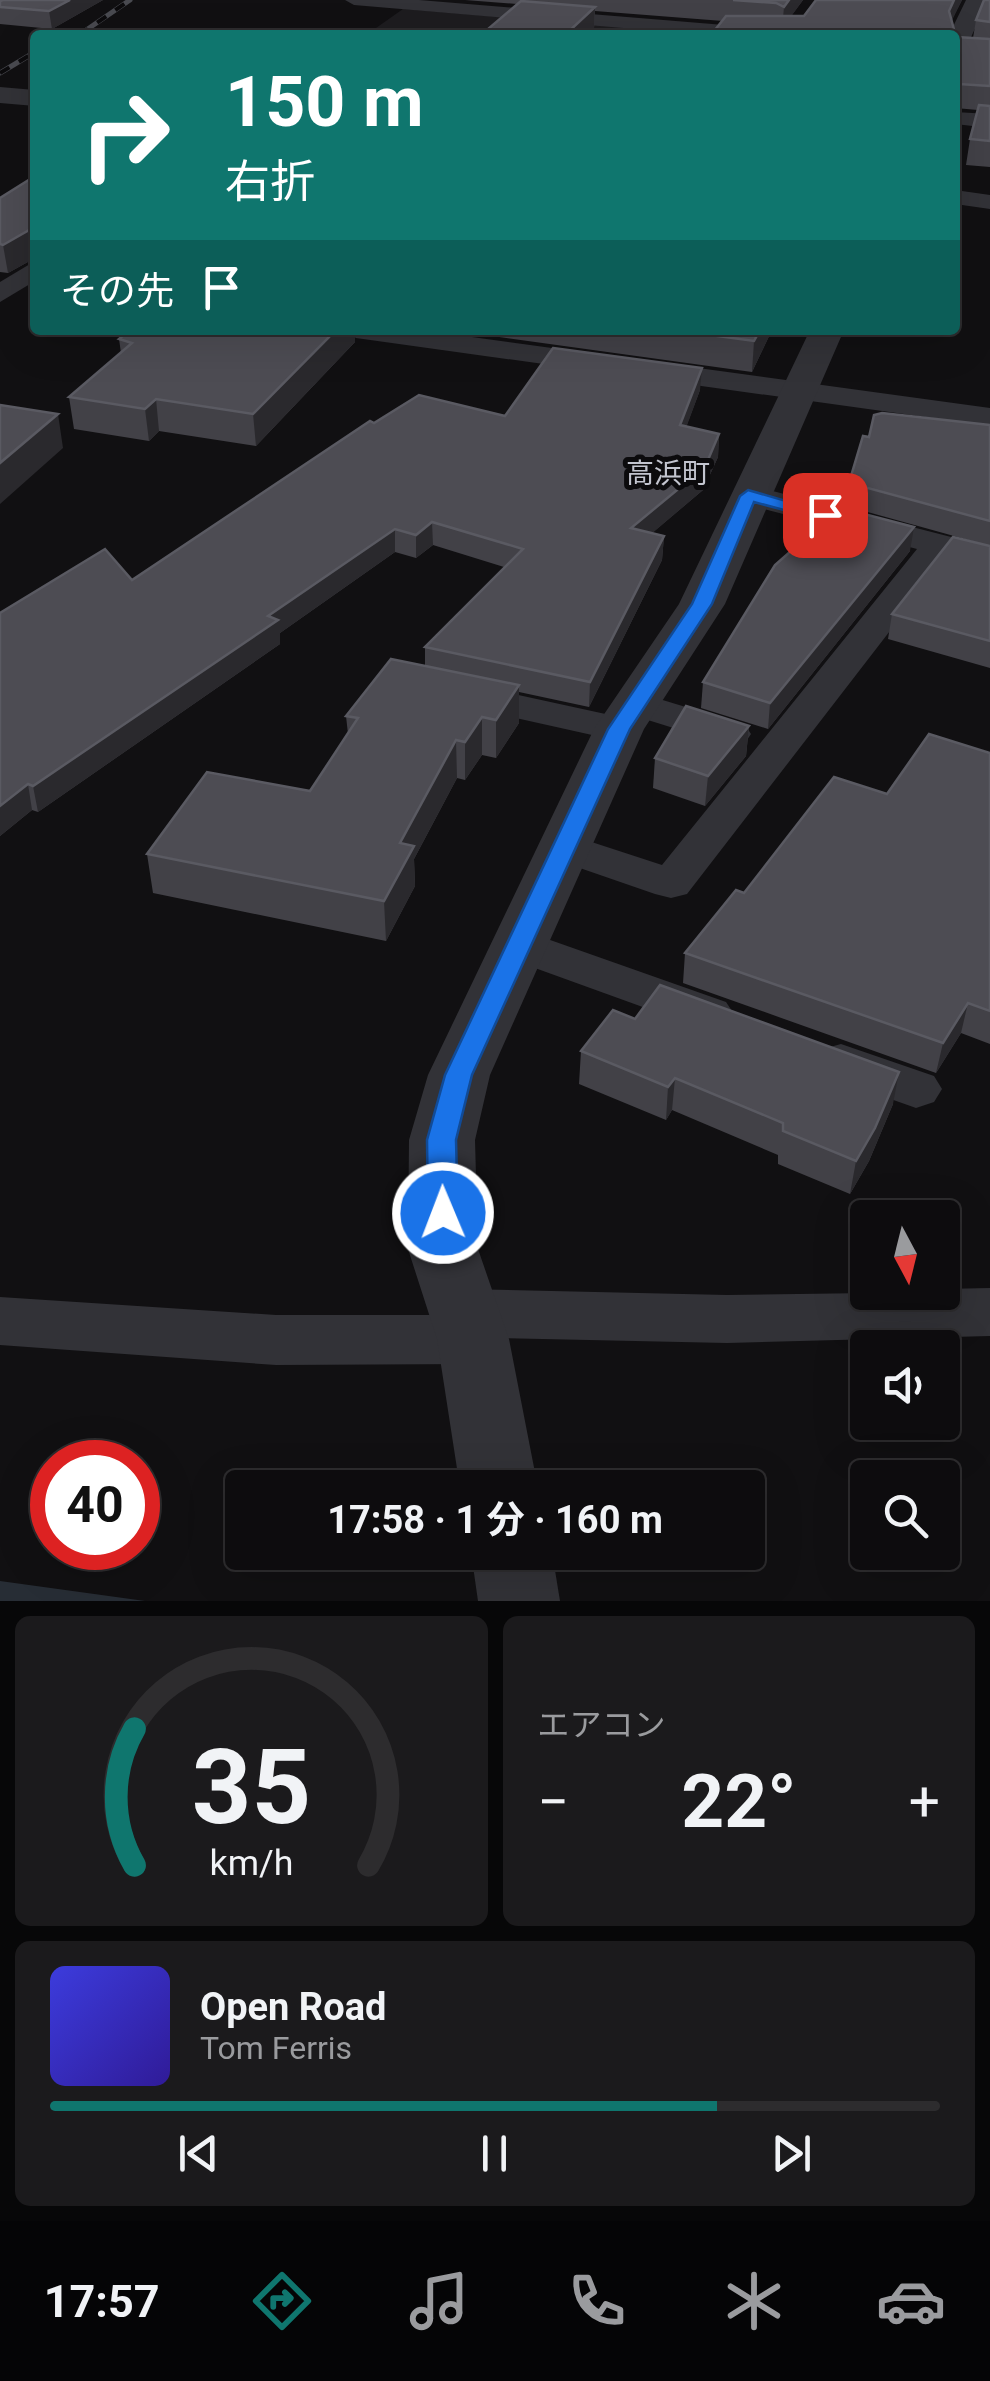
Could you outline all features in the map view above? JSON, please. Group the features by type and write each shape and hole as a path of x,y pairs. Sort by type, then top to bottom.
{"street":[{"path":"354,0 417,2 523,14 667,19 741,30"},
{"path":"523,14 540,0"},
{"path":"961,49 977,0"},
{"path":"0,94 30,97"},
{"path":"960,118 990,121"},
{"path":"960,197 990,202"},
{"path":"11,290 30,273"},
{"path":"394,335 990,416"},
{"path":"496,1470 471,1338 443,1249 442,1140 459,1075 626,716 702,604 825,335"},
{"path":"748,496 990,558"},
{"path":"564,847 671,884 779,750 844,660 939,545"},
{"path":"429,688 626,716 779,750"},
{"path":"519,944 754,1030"},
{"path":"808,1050 916,1089"},
{"path":"0,1321 276,1340 471,1338 727,1319 977,1309"},
{"path":"514,1570 520,1601"}],"shaded area":[{"path":"403,9 659,30 373,30"},
{"path":"0,1581 145,1601 0,1601"}],"building":[{"path":"3,0 70,0 49,11 0,7"},
{"path":"733,0 789,0 784,7"},
{"path":"816,0 954,0 949,11 954,30 715,30 726,16 804,16"},
{"path":"984,0 990,0 990,22 976,20"},
{"path":"521,1 595,7 570,30 487,30"},
{"path":"960,37 990,39 990,86 960,84"},
{"path":"979,105 990,106 990,141 970,139"},
{"path":"30,179 30,230 3,245 0,244 0,198"},
{"path":"124,335 331,335 253,414 156,399 145,409 69,397 132,343 119,339"},
{"path":"710,335 757,335 754,341"},
{"path":"553,348 702,368 680,425 719,434 705,467 631,528 664,536 590,682 425,647 523,549 432,522 416,535 395,529 268,616 278,620 0,806 0,613 105,549 132,580 370,421 374,423 419,395 505,416"},
{"path":"0,405 58,414 0,463"},
{"path":"874,415 990,425 990,521 849,483 863,436 869,437"},
{"path":"841,508 914,527 770,703 703,682 775,565 807,537 831,544"},
{"path":"953,537 990,546 990,641 892,614"},
{"path":"391,659 519,685 496,720 482,717 465,742 456,740 400,843 414,846 384,901 147,854 207,772 310,791 358,718 346,716"},
{"path":"686,706 749,726 708,776 655,758"},
{"path":"929,734 990,753 990,1011 968,1003 943,1043 685,953 736,890 744,893 834,777 887,794"},
{"path":"660,985 899,1072 856,1161 783,1131 783,1123 675,1078 668,1087 581,1051 613,1010 635,1019"}],"railway":[{"path":"86,30 130,0"},
{"path":"0,73 30,55"}],"district":[{"name":"高浜町","path":"668,473"}],"route":[{"path":"443,1213 442,1140 459,1075 619,729 702,604 748,496 825,515"}]}
